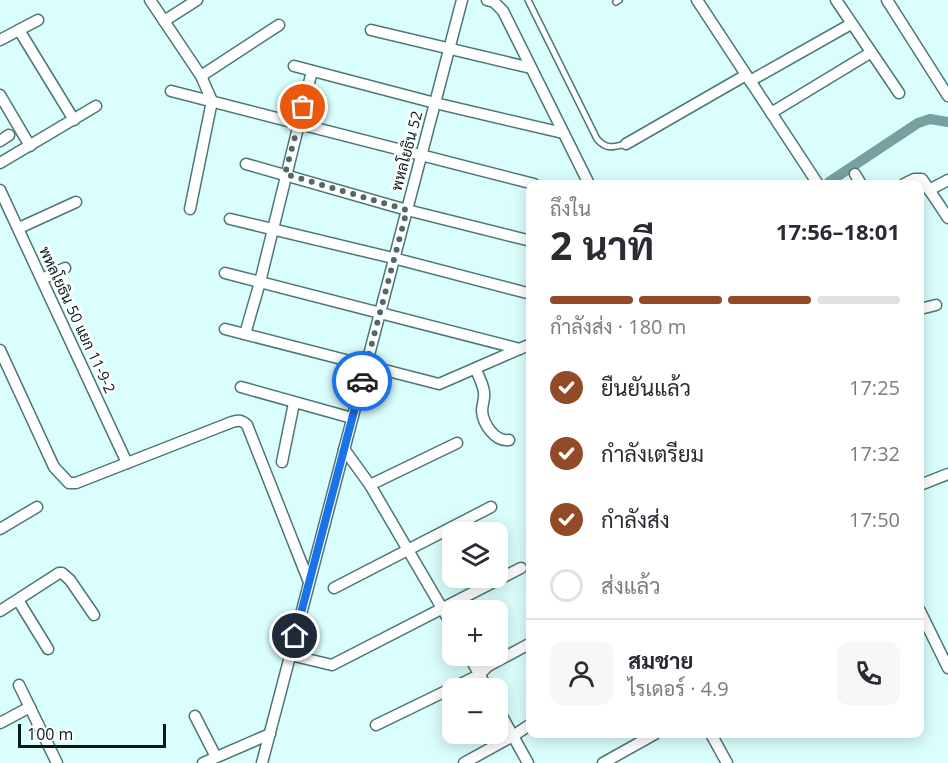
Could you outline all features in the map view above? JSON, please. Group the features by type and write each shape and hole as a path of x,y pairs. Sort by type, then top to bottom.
{"street":[{"path":"150,0 201,75 213,101 190,209"},
{"path":"164,21 197,0"},
{"name":"พหลโยธิน 52","path":"262,763 462,0"},
{"path":"487,0 494,2 503,11 587,180"},
{"path":"697,0 771,113 810,180"},
{"path":"836,0 899,93"},
{"path":"887,0 948,96"},
{"path":"0,40 38,20"},
{"path":"626,144 851,24"},
{"path":"201,75 279,25"},
{"path":"19,30 74,120"},
{"path":"371,30 531,68"},
{"path":"771,113 870,53"},
{"path":"294,66 435,103 563,133"},
{"path":"245,334 312,71"},
{"path":"171,91 526,182"},
{"path":"0,95 30,146"},
{"path":"0,163 96,106"},
{"path":"246,164 407,210 526,240"},
{"path":"855,174 859,180"},
{"path":"929,190 948,180"},
{"path":"924,182 948,218"},
{"name":"พหลโยธิน 50 แยก 11-9-2","path":"0,190 127,463"},
{"path":"19,228 76,202"},
{"path":"230,219 526,293"},
{"path":"42,279 65,268"},
{"path":"225,273 520,349"},
{"path":"924,308 936,305"},
{"path":"225,329 439,384 526,347"},
{"path":"0,350 54,467 65,480 76,483 232,422 238,420 244,422 309,582"},
{"path":"476,370 484,391 482,414 497,438 508,440"},
{"path":"241,387 352,418"},
{"path":"282,462 294,403"},
{"path":"370,485 457,443"},
{"path":"344,449 370,485 442,607"},
{"path":"924,480 948,474"},
{"path":"0,529 37,507"},
{"path":"334,588 491,507"},
{"path":"460,600 521,568"},
{"path":"0,611 58,573 62,573 70,580 94,615"},
{"path":"18,600 48,649"},
{"path":"290,655 332,665 442,610"},
{"path":"924,619 948,668"},
{"path":"376,725 479,675 488,666 526,647"},
{"path":"474,666 481,678"},
{"path":"19,685 55,762"},
{"path":"0,723 30,707"},
{"path":"195,716 216,757"},
{"path":"508,727 528,763"},
{"path":"464,763 526,727"},
{"path":"203,763 270,734"},
{"path":"603,763 648,738"},
{"path":"713,738 727,763"}],"lane":[{"path":"528,0 597,138 603,145 611,147 626,144"}],"waterway":[{"path":"832,180 918,123 930,119 948,122"}],"way so far":[{"path":"303,107 285,174 407,210 362,381"}],"route":[{"path":"295,636 362,381"}]}
